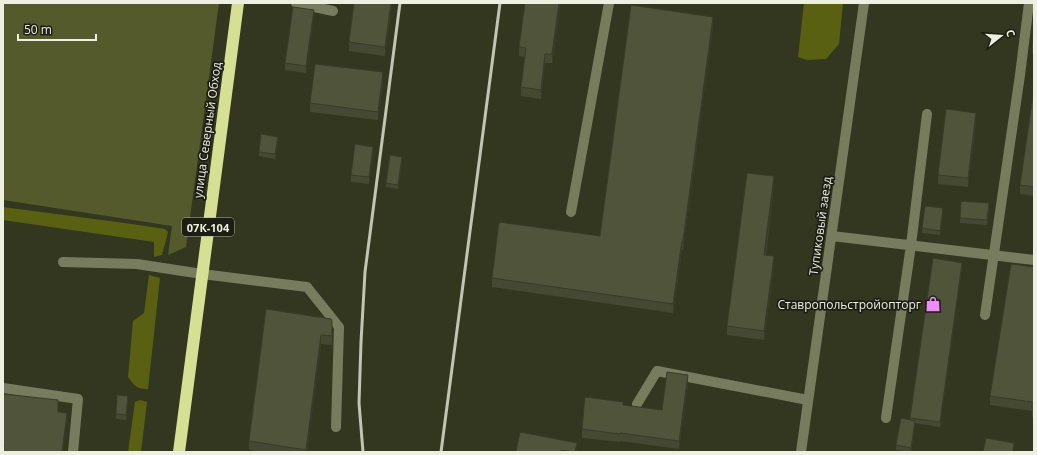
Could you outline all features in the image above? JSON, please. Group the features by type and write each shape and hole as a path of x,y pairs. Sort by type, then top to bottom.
{"highway":[{"name":"улица Северный Обход","path":"179,452 238,3"}],"street":[{"path":"296,3 333,10"},
{"path":"571,212 609,3"},
{"name":"Тупиковый заезд","path":"801,452 864,3"},
{"path":"985,315 1029,3"},
{"path":"886,418 927,114"},
{"path":"832,236 1034,260"},
{"path":"63,262 137,264 307,287 339,327 336,427"},
{"path":"637,404 657,371 808,400"},
{"path":"3,388 78,399 73,452"}],"green space":[{"path":"3,3 219,3 186,247 168,255 172,226 3,200"},
{"path":"804,3 843,3 839,44 826,59 807,60 798,57"},
{"path":"3,207 165,229 168,232 162,255 154,257 154,242 3,220"},
{"path":"149,275 160,278 148,389 136,386 128,377 133,321 144,313"},
{"path":"140,400 147,402 141,452 128,452 135,402"}],"building":[{"path":"354,3 391,3 385,47 349,42"},
{"path":"525,3 559,3 552,54 545,54 541,90 521,87 526,48 519,47"},
{"path":"631,5 713,17 683,241 673,304 492,278 499,222 600,236"},
{"path":"293,7 314,10 306,66 285,63"},
{"path":"1034,32 1034,44 1032,44"},
{"path":"315,64 383,72 378,112 310,103"},
{"path":"1034,89 1034,187 1020,185"},
{"path":"946,109 976,113 968,178 938,175"},
{"path":"261,134 278,137 275,154 259,152"},
{"path":"355,144 373,147 369,177 351,175"},
{"path":"390,155 402,157 398,185 386,183"},
{"path":"747,173 774,176 764,255 774,256 764,331 727,326"},
{"path":"961,201 989,203 987,220 960,218"},
{"path":"925,206 943,208 940,231 922,228"},
{"path":"933,258 962,263 940,422 910,418"},
{"path":"1011,264 1034,267 1034,409 1032,408 1032,402 990,396"},
{"path":"266,309 331,319 332,321 332,336 321,335 306,450 249,441"},
{"path":"667,372 688,375 679,441 582,429 585,397 623,402 623,405 662,410"},
{"path":"4,394 58,400 58,412 67,413 62,452 3,452"},
{"path":"117,395 128,396 126,415 116,414"},
{"path":"901,418 915,421 911,448 896,445"},
{"path":"520,432 577,443 575,452 561,450 561,452 516,452"},
{"path":"986,438 1014,443 1013,452 983,452"}],"railway":[{"path":"363,452 359,403 365,272 400,3"},
{"path":"441,452 500,3"}],"place":[{"name":"Ставропольстройопторг","path":"933,304"}]}
